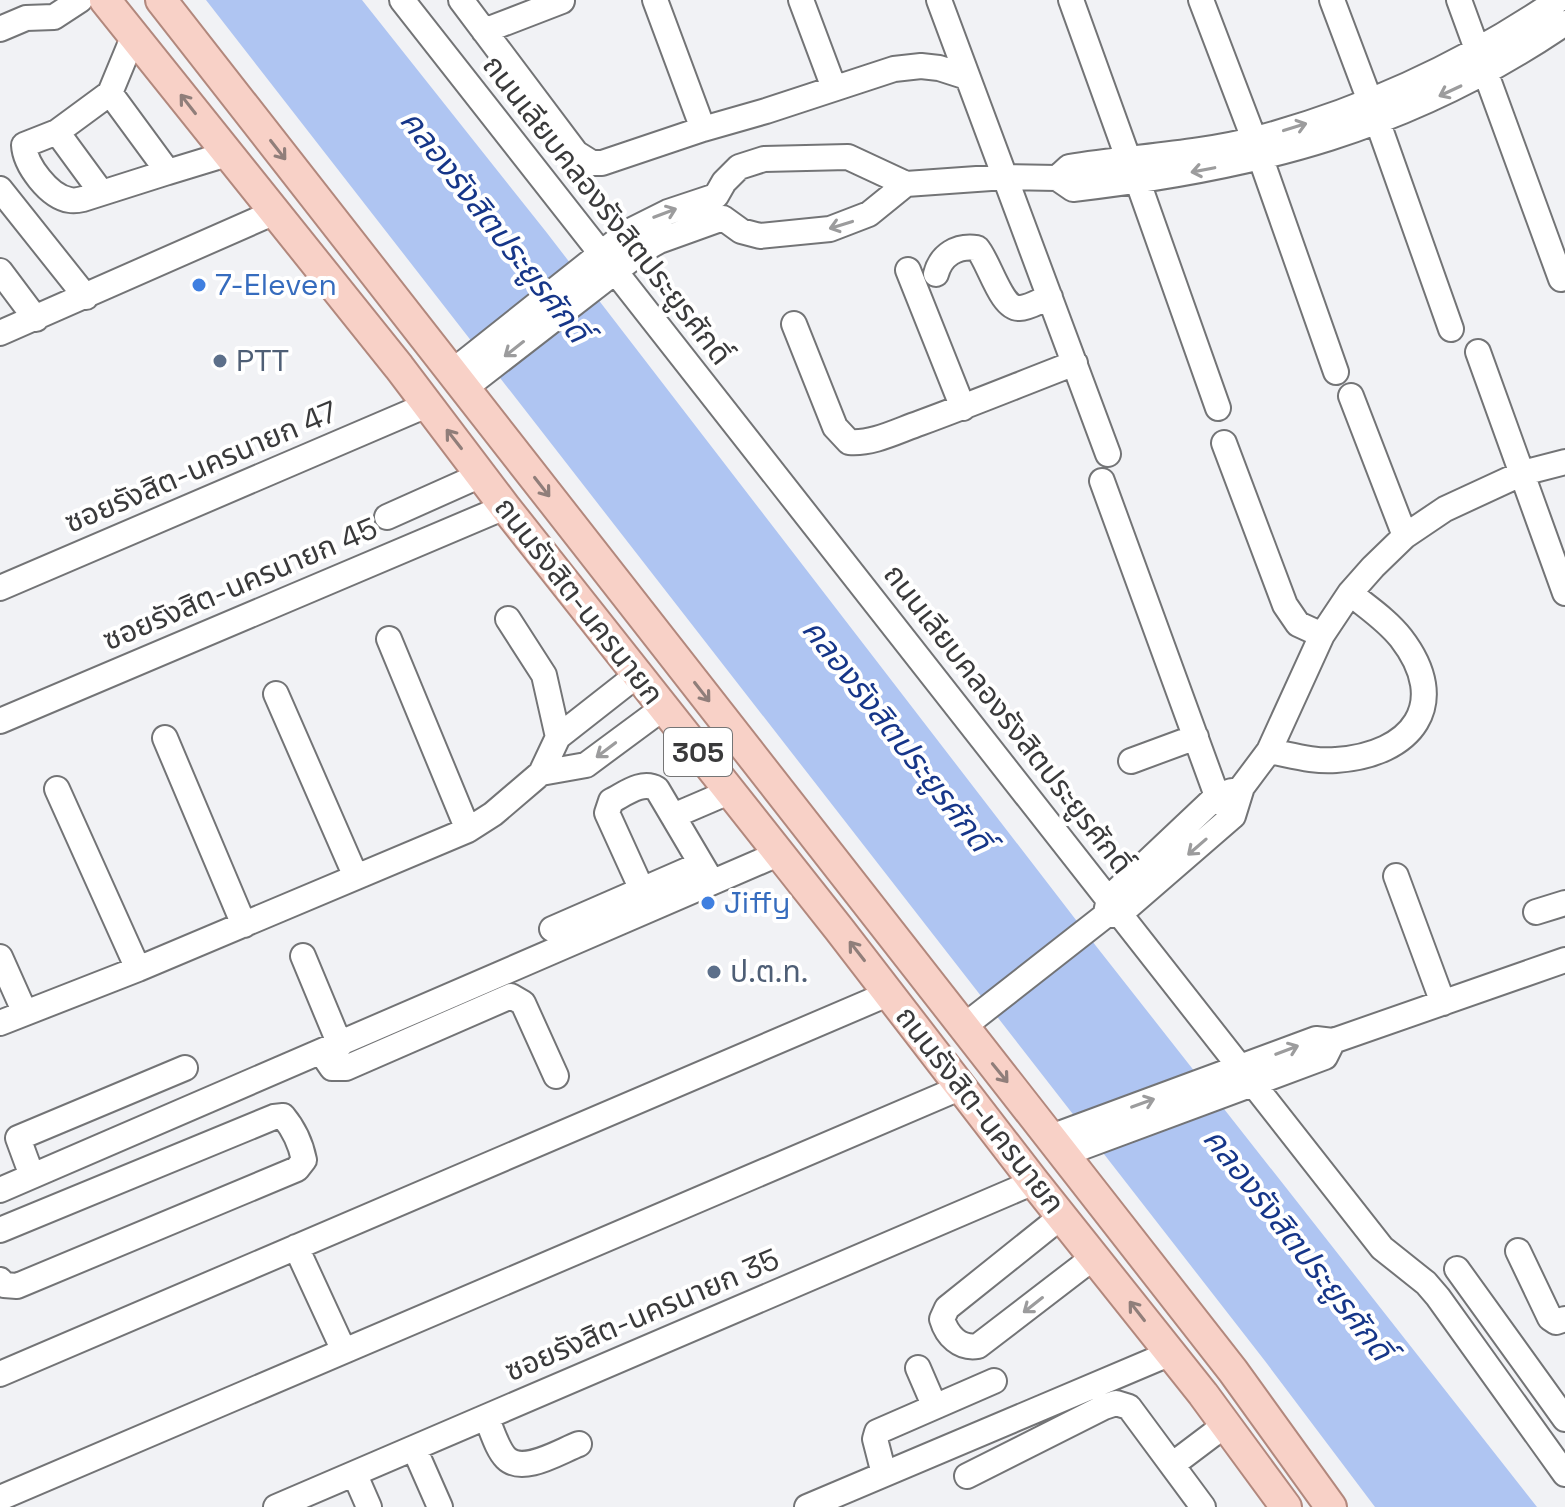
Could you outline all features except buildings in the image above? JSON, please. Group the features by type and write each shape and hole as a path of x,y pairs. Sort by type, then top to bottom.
{"main road":[{"name":"ถนนรังสิต-นครนายก","path":"105,0 890,993 1034,1182 1171,1353 1286,1507"},
{"name":"ถนนรังสิต-นครนายก","path":"161,0 466,374 973,1019 1067,1142 1331,1507"}],"street":[{"path":"0,29 29,9 54,17 80,0"},
{"name":"ถนนเลียบคลองรังสิตประยูรศักดิ์","path":"402,0 1106,913 1247,1075 1382,1248 1426,1283 1438,1297 1565,1474"},
{"path":"461,0 576,153 592,163 602,163 894,69 921,66 967,77"},
{"path":"655,0 703,129"},
{"path":"801,0 834,88"},
{"path":"939,0 1108,454"},
{"path":"1071,0 1128,158"},
{"path":"1201,0 1336,372"},
{"path":"1332,0 1451,329"},
{"path":"1459,0 1561,279"},
{"path":"1374,112 1424,78 1478,50 1558,0"},
{"path":"484,31 562,1"},
{"path":"720,207 724,182 739,167 764,159 848,157 906,184 1005,177 1057,178 1073,189 1138,182 1257,149 1486,74 1565,23"},
{"path":"134,35 110,93 57,132 24,145 24,153 38,176 55,193 69,200 83,199 227,154"},
{"path":"110,93 168,172"},
{"path":"57,132 101,192"},
{"path":"1057,178 1069,167 1128,158 1257,149"},
{"path":"1138,182 1218,408"},
{"path":"720,207 741,231 760,236 830,229 869,214 906,184"},
{"path":"0,189 86,297"},
{"path":"466,374 606,263 659,241 720,207"},
{"path":"0,333 275,212"},
{"path":"936,274 945,256 959,248 977,248 985,257 1005,301 1011,306 1019,309 1050,297"},
{"path":"908,270 963,408"},
{"path":"0,271 36,319"},
{"path":"794,324 835,427 849,442 862,443 878,438 1075,363"},
{"path":"1478,352 1565,593"},
{"path":"1351,396 1405,536"},
{"name":"ซอยรังสิต-นครนายก 47","path":"0,588 427,405"},
{"path":"1224,443 1285,605 1298,624 1322,635"},
{"path":"973,1019 1233,816 1242,787 1269,751 1322,635 1350,593 1405,536 1445,509 1523,473 1565,462"},
{"path":"387,517 481,475"},
{"path":"1102,481 1217,796 1233,816"},
{"name":"ซอยรังสิต-นครนายก 45","path":"0,721 505,507"},
{"path":"1269,751 1335,760 1361,756 1390,746 1418,722 1424,705 1424,685 1414,656 1399,635 1350,593"},
{"path":"508,619 544,675 558,737"},
{"path":"389,639 468,830"},
{"path":"0,1023 138,969 468,830 502,807 541,773 558,737 637,675"},
{"path":"276,694 356,877"},
{"path":"541,773 586,765 663,708"},
{"path":"1131,761 1196,737"},
{"path":"165,738 244,925"},
{"path":"642,890 607,813 611,801 641,786 650,785 657,789 707,873"},
{"path":"1106,913 1217,796 1242,787"},
{"path":"57,789 138,969"},
{"path":"673,816 729,792"},
{"path":"552,929 642,890 778,854"},
{"path":"0,1190 331,1048 707,873"},
{"path":"1396,876 1443,1003"},
{"path":"1536,912 1565,903"},
{"path":"303,956 331,1048 332,1068 346,1068 511,996 523,1003 556,1076"},
{"path":"0,957 25,1013"},
{"path":"1067,1142 1247,1075 1316,1039 1333,1041 1565,960"},
{"path":"0,1374 890,993"},
{"path":"32,1176 9,1142 185,1068"},
{"path":"0,1498 962,1087"},
{"path":"0,1230 274,1117 283,1116 289,1123 304,1160 297,1169 17,1286 4,1285 0,1280"},
{"path":"126,1136 142,1170"},
{"name":"ซอยรังสิต-นครนายก 35","path":"285,1505 1034,1182"},
{"path":"1062,1216 947,1308 942,1319 945,1328 959,1345 978,1346 1094,1257"},
{"path":"296,1247 344,1351"},
{"path":"1518,1251 1550,1318 1556,1322 1565,1319"},
{"path":"1457,1269 1565,1419"},
{"path":"807,1507 1171,1353"},
{"path":"918,1368 934,1405"},
{"path":"884,1474 875,1439 877,1432 994,1381"},
{"path":"967,1476 1116,1403 1129,1407 1203,1507"},
{"path":"486,1417 504,1456 515,1465 525,1465 579,1444"},
{"path":"902,1419 919,1459"},
{"path":"1172,1465 1225,1425"},
{"path":"414,1448 440,1507"},
{"path":"355,1475 369,1507"}],"water":[{"name":"คลองรังสิตประยูรศักดิ์","path":"206,0 362,0 547,233 1096,946 1537,1507 1375,1507 1265,1361"}],"place":[{"name":"7-Eleven","path":"199,285"},
{"name":"PTT","path":"220,361"},
{"name":"Jiffy","path":"708,903"},
{"name":"ป.ต.ท.","path":"714,972"}]}
